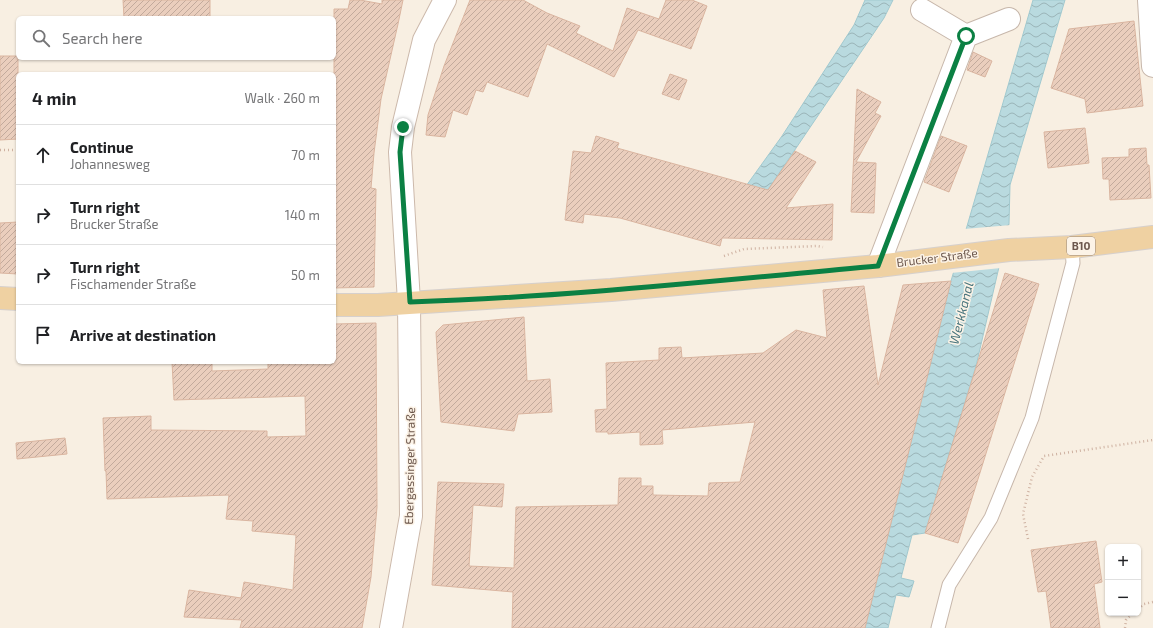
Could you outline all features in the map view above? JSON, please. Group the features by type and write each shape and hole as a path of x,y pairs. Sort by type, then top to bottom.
{"main road":[{"name":"Ebergassinger Straße","path":"391,628 412,516 410,302 400,152 403,127 424,40 445,0"},
{"path":"1149,0 1153,66"},
{"path":"922,10 966,36"},
{"path":"878,266 966,36 1009,18"},
{"name":"Brucker Straße","path":"410,302 449,301 604,290 878,266 1009,250 1072,247 1153,237"},
{"path":"0,298 16,299"},
{"name":"B10","path":"336,304 378,305 410,302"}],"lane":[{"path":"938,628 948,585 991,518 1032,418 1073,262 1072,247"}],"path":[{"path":"0,150 16,150"},
{"path":"1028,539 1023,514 1032,477 1044,456 1153,440"},
{"path":"1141,606 1144,604 1153,602"},
{"path":"1125,628 1126,620 1131,616"}],"water":[{"path":"865,0 893,0 884,18 740,231 718,225 782,136 854,25"},
{"name":"Werkkanal","path":"1033,0 1065,0 1010,185 1009,224 976,366 925,533 912,535 901,578 914,581 909,597 896,595 888,628 865,628 951,281"}],"pier":[{"path":"1011,225 1001,268 951,273 964,229"}],"building":[{"path":"123,0 210,0 210,16 124,16"},
{"path":"350,0 360,0 382,4 382,0 403,0 381,99 374,153 371,188 376,189 374,287 336,288 336,72 334,72 334,60 336,60 336,16 334,16 334,9 348,9"},
{"path":"470,0 523,0 547,13 580,26 576,33 613,51 627,8 659,19 666,0 692,0 707,6 691,49 638,30 614,77 547,44 528,97 487,82 483,92 476,90 467,115 453,110 445,137 426,135 428,115 444,66"},
{"path":"1134,21 1143,106 1087,113 1085,99 1051,88 1069,29"},
{"path":"973,52 992,61 985,77 967,70"},
{"path":"0,56 16,56 16,60 18,60 18,72 16,72 16,139 0,140"},
{"path":"670,74 687,80 679,100 662,94"},
{"path":"857,89 881,102 875,113 881,116 856,162 876,163 874,213 851,212"},
{"path":"1085,128 1089,163 1048,168 1044,132"},
{"path":"596,136 619,143 617,148 768,190 795,151 816,162 786,208 833,204 832,240 722,238 720,246 620,218 584,214 583,223 565,220 573,151 591,153"},
{"path":"941,136 967,146 949,192 924,182"},
{"path":"1146,148 1147,165 1149,165 1151,198 1110,200 1109,179 1103,179 1102,158 1129,157 1129,149"},
{"path":"16,222 16,274 0,273 0,223"},
{"path":"1005,273 1039,284 958,543 925,533"},
{"path":"951,281 865,628 512,628 513,592 432,585 438,482 504,484 502,507 473,505 469,566 514,568 516,507 618,505 619,478 641,478 641,486 653,486 653,495 708,496 709,483 740,482 755,422 662,430 663,444 640,445 640,432 608,434 608,432 596,432 595,410 607,409 606,363 659,360 659,348 681,347 682,358 763,353 796,330 827,338 823,290 864,286 878,385 903,285"},
{"path":"524,317 527,381 550,379 552,412 518,414 514,431 441,422 436,332 443,325"},
{"path":"376,323 377,507 371,577 362,628 240,628 242,620 184,617 189,590 241,598 244,582 293,590 296,535 252,531 253,521 226,519 229,495 107,499 103,418 151,416 151,430 267,431 267,437 306,436 305,396 174,400 172,364 212,364 212,371 268,369 268,364 336,364 336,324"},
{"path":"65,438 67,454 17,459 16,443"},
{"path":"1096,541 1102,582 1094,584 1100,628 1051,628 1046,591 1038,592 1031,550"}],"route":[{"path":"403,127 400,152 410,302 449,301 611,290 878,266 966,36"}]}
